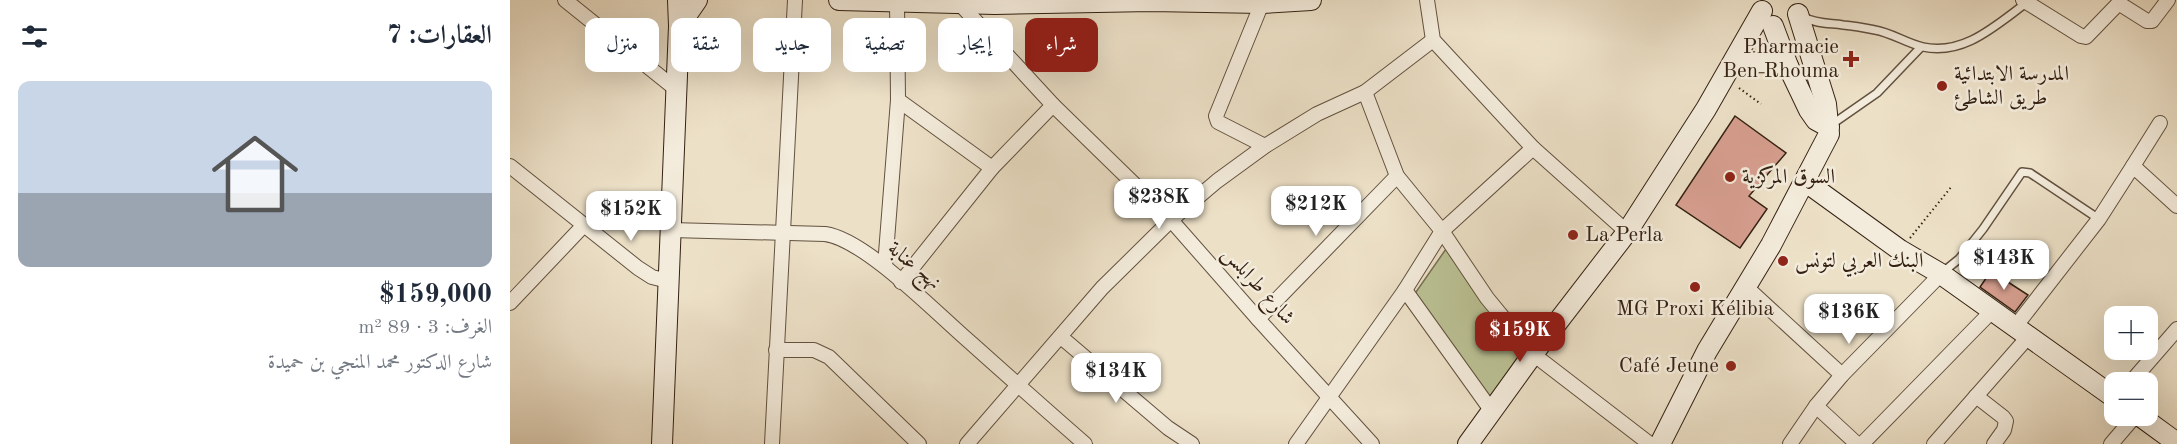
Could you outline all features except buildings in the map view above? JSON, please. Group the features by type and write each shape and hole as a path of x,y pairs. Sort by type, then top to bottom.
{"street":[{"path":"565,0 677,90"},
{"path":"678,0 679,18"},
{"path":"685,18 697,0"},
{"path":"772,444 795,0"},
{"path":"839,0 960,4 1151,0 1262,3 1311,0"},
{"path":"1427,0 1433,40 1533,148 1627,232"},
{"path":"2027,1 2086,37 2120,4 2147,21 2152,21 2168,0"},
{"path":"885,266 898,100 897,3"},
{"path":"1262,3 1216,116 1218,122 1264,146"},
{"name":"شارع طرابلس","path":"960,4 1053,105 1171,220 1372,444"},
{"path":"1762,9 1785,27 1795,20 1797,9"},
{"path":"1762,9 1812,116 1829,127"},
{"path":"1468,444 1533,354 1627,232 1729,70 1762,9"},
{"path":"1660,444 1707,351 1806,182 1824,146 1829,127 1826,104 1797,9"},
{"path":"967,444 1102,288 1171,220 1217,181 1264,146 1317,114 1365,92 1433,40"},
{"path":"1729,70 1767,62 1788,66"},
{"path":"662,444 678,72"},
{"path":"1365,92 1397,176 1442,231 1487,298 1533,354 1650,444"},
{"path":"898,100 992,168"},
{"path":"901,282 992,168 1053,105"},
{"path":"1934,444 1976,396 2099,219 2160,123"},
{"path":"1296,444 1405,290 1442,231 1533,148"},
{"path":"510,166 638,268 652,277 668,281"},
{"path":"2133,166 2177,206"},
{"path":"1258,319 1397,176"},
{"path":"1806,182 1900,250 1941,274 2104,390"},
{"path":"510,303 584,225"},
{"name":"نهج عنابة","path":"671,230 835,235 847,241 885,266 1085,444"},
{"path":"1790,444 1816,406 1842,375 1941,274"},
{"path":"1746,287 1842,375"},
{"path":"1405,290 1491,410"},
{"path":"1862,444 1992,311"},
{"path":"2140,372 2177,329"},
{"path":"1061,337 1168,428 1192,444"},
{"path":"776,350 814,350 830,357 919,444"},
{"path":"1976,396 2006,421 2004,430 1994,444"},
{"path":"1816,406 1857,444"},
{"path":"2112,444 2126,426"},
{"path":"2154,426 2177,443"}],"lane":[{"path":"1797,9 1820,24 1841,24 1882,31 1930,48 1961,45 1988,32 2027,1"},
{"path":"1829,127 1876,93 1921,46"},
{"path":"1941,274 1959,259 1983,229 2022,172 2030,173 2099,219"}],"path":[{"path":"1729,70 1761,104"},
{"path":"1900,250 1952,186"}],"green space":[{"path":"1446,249 1525,347 1487,402 1409,302"}],"place":[{"name":"Pharmacie Ben Rhouma","path":"1851,59"},
{"name":"المدرسة الابتدائية طريق الشاطئ","path":"1942,86"},
{"name":"السوق المركزية","path":"1730,177"},
{"name":"La Perla","path":"1573,235"},
{"name":"البنك العربي لتونس","path":"1783,261"},
{"name":"MG Proxi Kélibia","path":"1695,287"},
{"name":"Café Jeune","path":"1731,366"}]}
